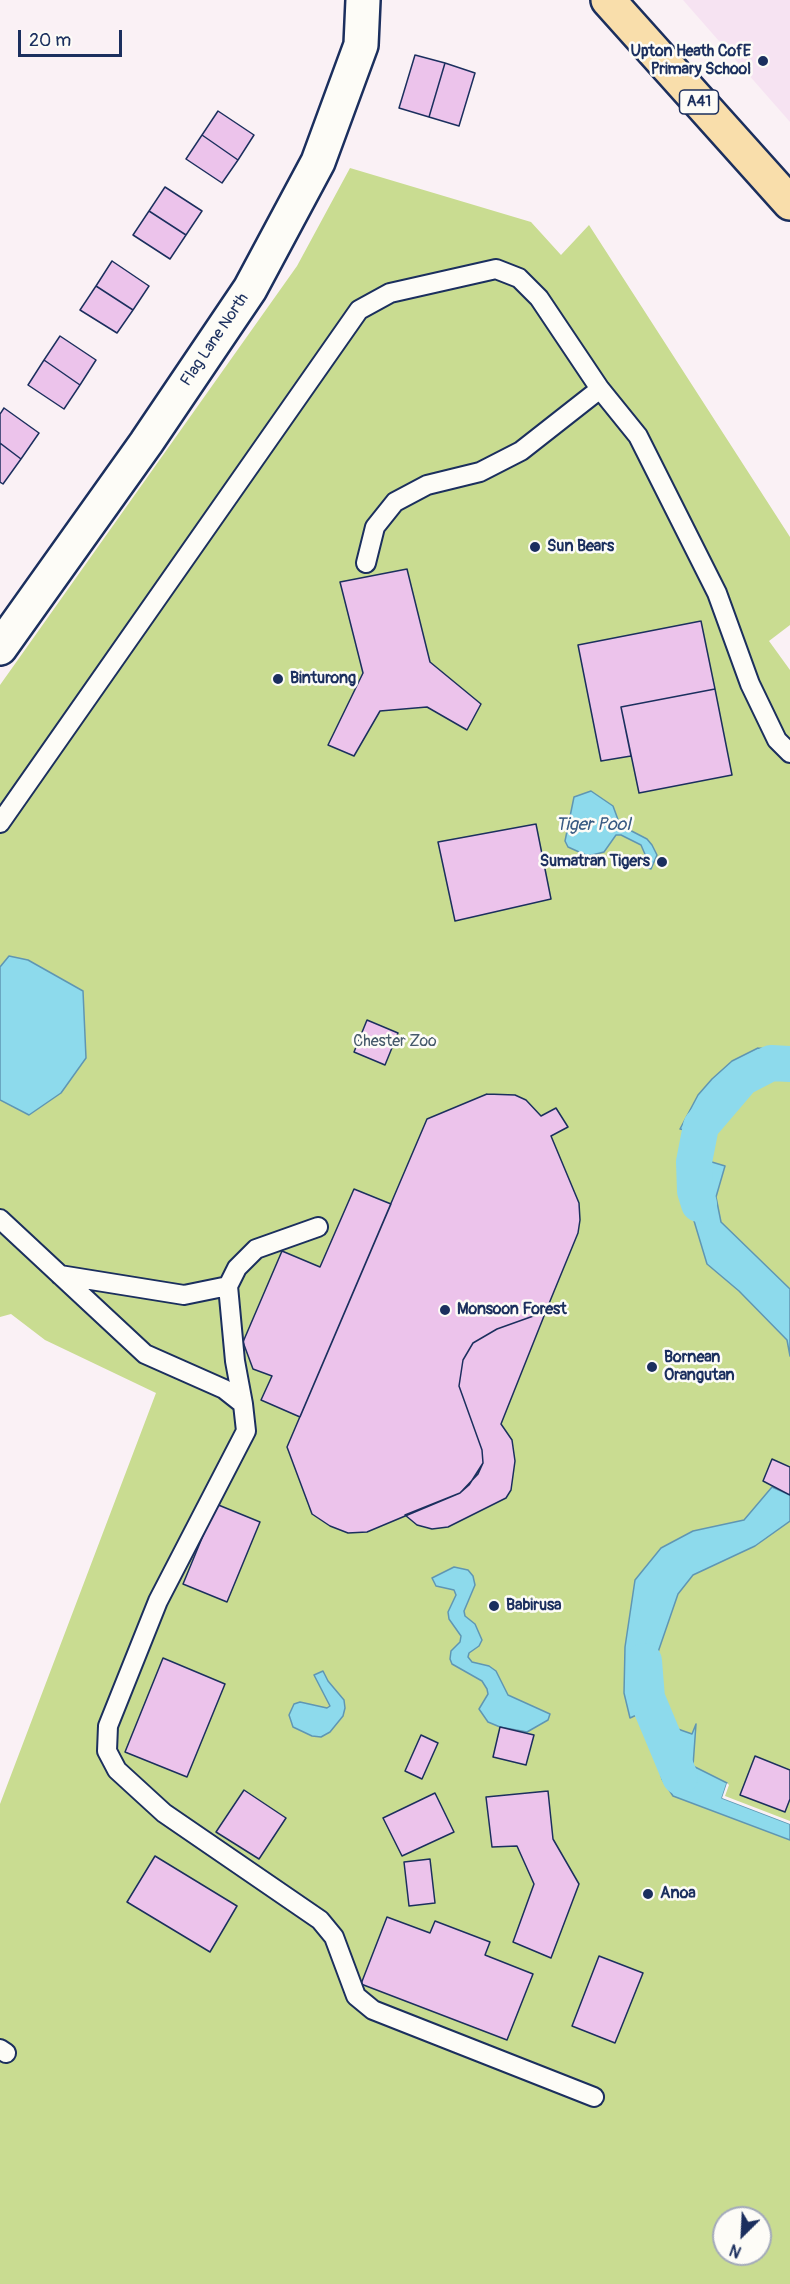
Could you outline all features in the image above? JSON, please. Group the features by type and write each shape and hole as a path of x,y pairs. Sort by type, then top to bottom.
{"highway":[{"name":"A41","path":"608,0 790,203"}],"street":[{"name":"Flag Lane North","path":"0,648 146,443 250,289 318,162 360,45 363,0"}],"lane":[{"path":"0,823 359,310 390,293 496,269 519,278 538,298 600,390 638,436 717,593 750,684 777,740 790,753"},
{"path":"366,563 375,527 395,502 427,485 480,472 521,452 600,390"},
{"path":"0,1219 145,1354 224,1389 243,1404"},
{"path":"318,1227 256,1249 237,1268 228,1286 235,1361 246,1431 158,1601 108,1726 107,1751 117,1770 164,1813 321,1920 334,1937 356,1996 373,2010 594,2097"},
{"path":"60,1275 184,1295 228,1286"}],"shaded area":[{"name":"Upton Heath CofE Primary School","path":"683,0 790,0 790,122"}],"green space":[{"name":"Chester Zoo","path":"350,168 531,222 561,255 589,225 790,537 790,625 769,641 790,670 790,2284 0,2284 0,1804 156,1393 45,1340 11,1314 0,1317 0,685 297,266"}],"water":[{"name":"Tiger Pool","path":"591,791 613,806 620,825 647,839 652,845 657,855 651,869 646,867 647,859 641,845 621,835 616,835 604,852 588,856 568,847 565,841 574,797"},
{"path":"9,956 28,960 83,991 86,1058 61,1093 29,1115 0,1100 0,967"},
{"path":"758,1048 790,1050 790,1077 782,1076 753,1085 729,1109 713,1136 680,1129 698,1095 712,1079 732,1061"},
{"path":"679,1152 725,1166 716,1197 721,1222 790,1289 790,1356 787,1340 739,1291 707,1264 682,1181"},
{"path":"772,1487 790,1495 790,1521 755,1546 693,1575 678,1594 656,1658 665,1702 630,1718 624,1693 625,1647 635,1580 661,1548 693,1531 744,1520"},
{"path":"454,1567 468,1570 473,1576 475,1585 464,1611 465,1616 475,1624 482,1640 468,1657 472,1662 489,1666 496,1671 508,1695 550,1714 548,1720 527,1732 500,1727 488,1722 479,1709 488,1694 487,1689 482,1681 452,1664 451,1651 460,1642 461,1636 449,1619 448,1612 456,1595 454,1590 436,1586 432,1578"},
{"path":"323,1671 328,1681 344,1700 345,1708 343,1716 330,1732 321,1737 312,1736 293,1727 289,1715 294,1704 300,1702 327,1708 330,1706 314,1675"},
{"path":"696,1724 693,1766 727,1783 722,1798 790,1824 790,1840 673,1796 662,1779 651,1734 675,1728 692,1734"}],"pier":[{"path":"727,1783 729,1785 725,1796 790,1821 790,1824 722,1798"}],"building":[{"path":"415,55 445,63 429,117 399,108"},
{"path":"445,63 475,73 459,126 429,117"},
{"path":"218,111 254,135 238,160 202,135"},
{"path":"202,135 238,160 222,183 186,159"},
{"path":"165,187 202,211 186,235 149,211"},
{"path":"149,211 186,235 170,259 133,235"},
{"path":"112,261 149,286 133,310 96,286"},
{"path":"96,286 133,310 117,333 80,310"},
{"path":"60,336 96,360 80,385 44,360"},
{"path":"44,360 80,385 64,409 28,385"},
{"path":"4,408 39,433 21,459 0,443 0,414"},
{"path":"0,443 21,459 3,484 0,482"},
{"path":"407,569 430,662 481,704 467,730 427,707 380,711 354,756 328,745 363,673 340,582"},
{"path":"701,621 715,689 621,707 631,756 601,761 578,645"},
{"path":"715,689 732,775 639,793 621,707"},
{"path":"536,824 551,899 455,921 438,842"},
{"path":"367,1020 398,1033 385,1065 354,1052"},
{"name":"Monsoon Forest","path":"487,1094 515,1095 526,1100 541,1116 556,1108 568,1127 551,1136 579,1203 578,1233 548,1306 539,1314 497,1329 473,1343 463,1360 459,1386 482,1450 483,1463 469,1485 460,1493 367,1532 348,1533 330,1526 312,1514 287,1447 427,1119"},
{"path":"354,1189 391,1204 300,1417 261,1400 272,1376 253,1369 243,1342 282,1251 320,1267"},
{"path":"548,1306 501,1424 512,1440 515,1461 511,1490 506,1498 448,1527 432,1529 417,1525 405,1515 460,1493 478,1474 483,1463 482,1450 459,1386 463,1360 473,1343 497,1329 539,1314"},
{"path":"772,1459 790,1467 790,1495 763,1481"},
{"path":"216,1504 260,1522 227,1602 183,1584"},
{"path":"163,1658 225,1684 187,1777 125,1752"},
{"path":"500,1727 534,1735 526,1765 493,1757"},
{"path":"421,1735 438,1743 422,1779 405,1771"},
{"path":"755,1756 790,1770 790,1799 785,1812 740,1795"},
{"path":"244,1790 286,1818 259,1859 216,1832"},
{"path":"548,1791 553,1839 579,1884 551,1958 513,1942 534,1884 517,1846 492,1847 486,1797"},
{"path":"435,1793 454,1832 402,1856 383,1818"},
{"path":"155,1856 237,1906 210,1952 127,1902"},
{"path":"430,1859 435,1903 409,1906 404,1862"},
{"path":"387,1917 430,1933 435,1921 490,1942 485,1955 533,1974 507,2040 361,1984"},
{"path":"599,1956 643,1973 615,2043 572,2026"}],"waterway":[{"path":"699,1204 695,1191 694,1162 701,1126 742,1078 771,1063 790,1064"},
{"path":"644,1661 647,1698 680,1777"}],"place":[{"name":"Upton Heath CofE Primary School","path":"763,61"},
{"name":"Sun Bears","path":"535,547"},
{"name":"Binturong","path":"278,679"},
{"name":"Sumatran Tigers","path":"662,862"},
{"name":"Monsoon Forest","path":"445,1310"},
{"name":"Bornean Orangutan","path":"652,1367"},
{"name":"Babirusa","path":"494,1606"},
{"name":"Anoa","path":"648,1894"}]}
